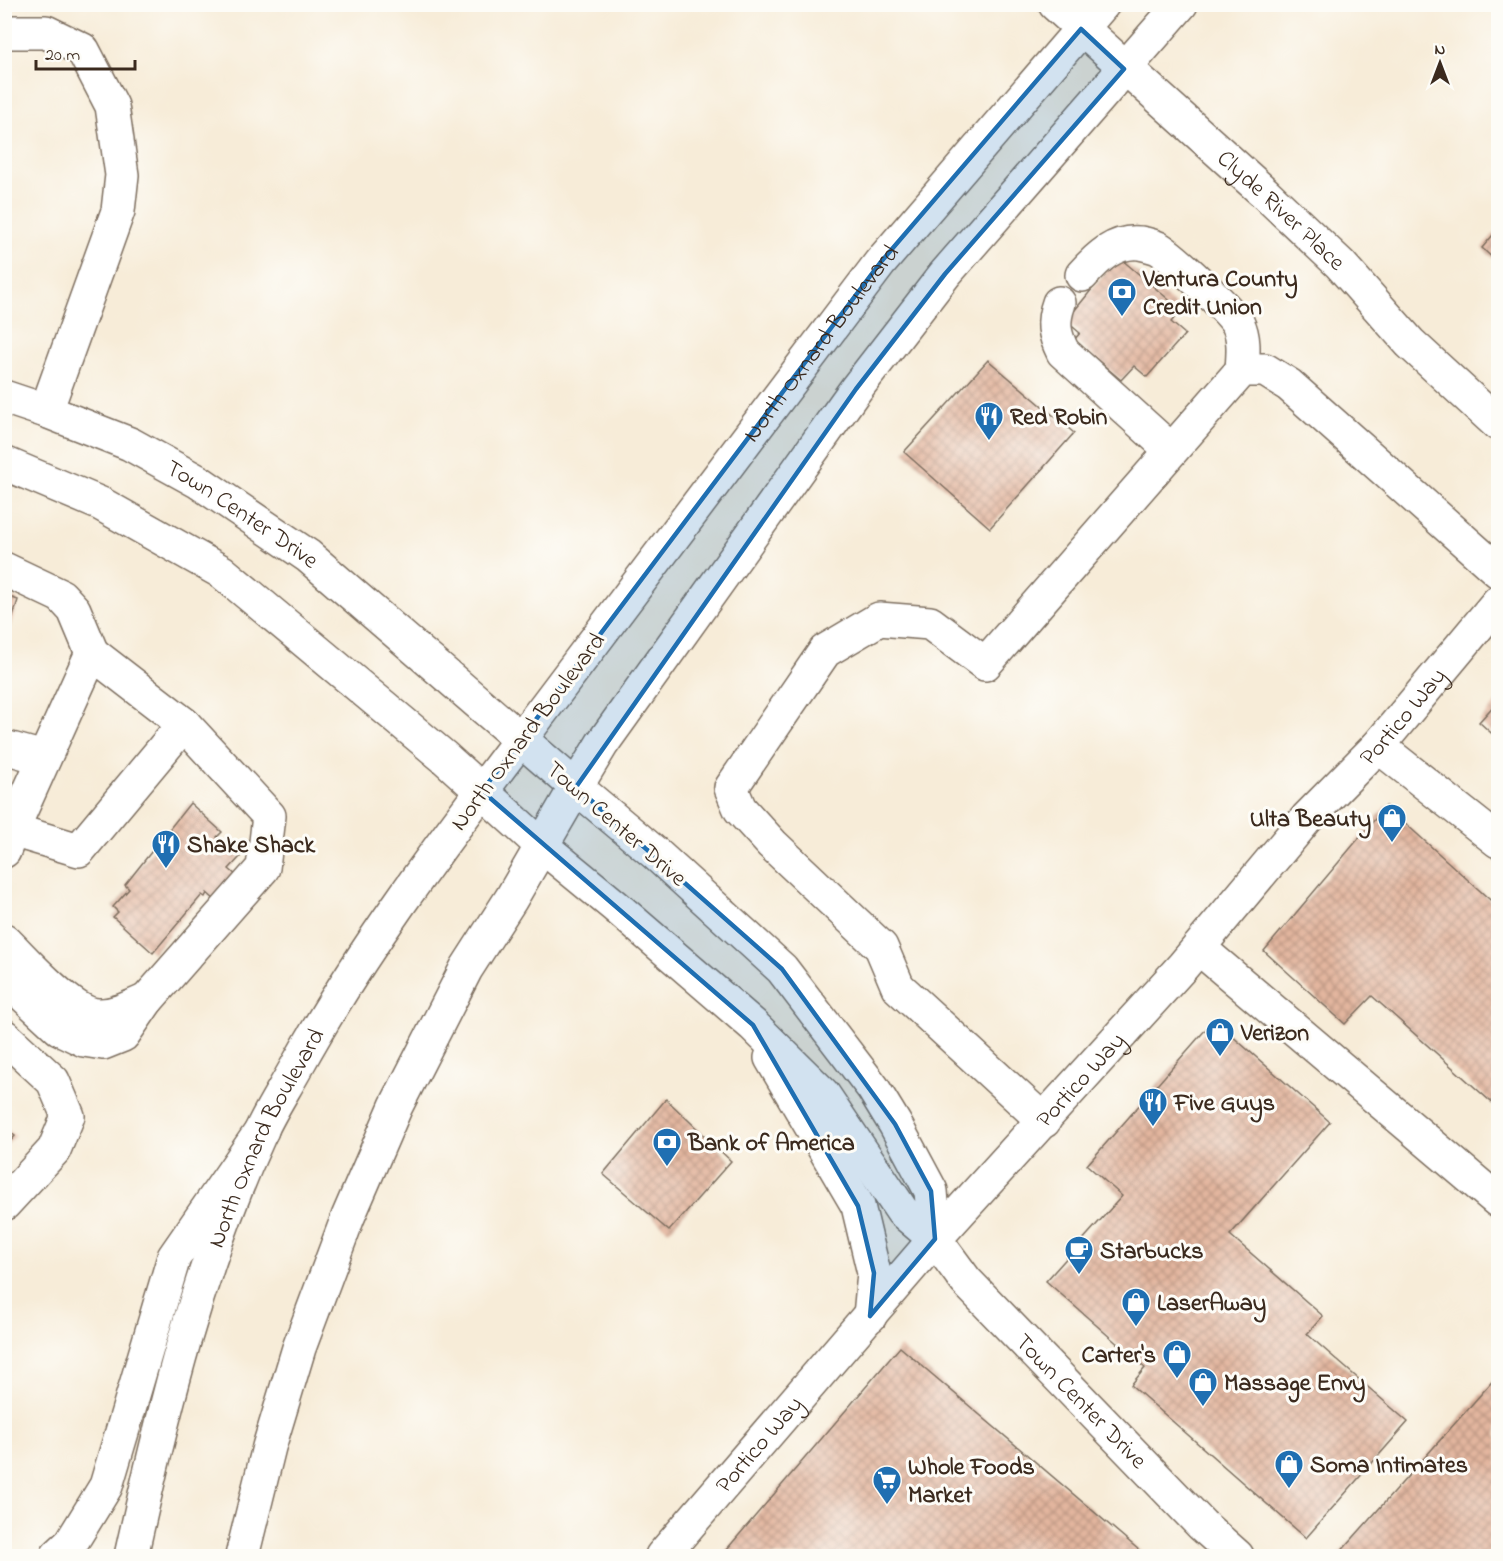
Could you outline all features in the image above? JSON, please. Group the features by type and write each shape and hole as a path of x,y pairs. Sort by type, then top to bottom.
{"main road":[{"name":"Clyde River Place","path":"1055,4 1124,69 1266,194 1340,264 1410,343 1498,424"},
{"name":"North Oxnard Boulevard","path":"131,1557 165,1404 206,1263 262,1130 317,1029 374,938 482,791 880,263 1103,4"},
{"path":"242,1557 269,1447 299,1348 348,1216 396,1106 466,969 576,787 661,660 863,380 945,274 1181,4"},
{"path":"4,32 46,32 83,50 112,106 122,175 118,211 46,411"},
{"path":"1044,1121 898,987 882,947 772,844 740,809 732,788 825,651 879,619 930,623 985,664 1242,369 1244,348 1238,324 1223,306 1159,249 1139,243 1118,246 1099,256 1082,275"},
{"path":"1059,303 1053,318 1055,337 1063,352 1172,450"},
{"path":"1242,369 1265,369 1290,385 1498,571"},
{"name":"Town Center Drive","path":"4,398 46,411 130,444 199,482 308,556 520,740 656,854 782,969 873,1088 931,1191 934,1239"},
{"name":"Town Center Drive","path":"4,463 101,504 222,572 482,791 542,846 753,1025 823,1094 902,1211 934,1239 966,1281 1202,1525 1237,1557"},
{"path":"4,569 62,596 74,610 92,653 184,724 269,816 263,868 147,1000 123,1035 103,1043 94,1042 59,1028 4,977"},
{"name":"Portico Way","path":"662,1557 934,1239 1044,1121 1199,948 1307,818 1378,746 1498,602"},
{"path":"92,653 7,837 79,850 184,724"},
{"path":"1378,746 1498,841"},
{"path":"4,747 44,758"},
{"path":"4,940 78,1009 98,1015 124,1010 147,1000"},
{"path":"1199,948 1498,1201"},
{"name":"Town Center Drive","path":"753,1025 858,1206 874,1273 870,1316"},
{"path":"4,1036 53,1081 68,1116 54,1150 4,1204"},
{"path":"57,1557 71,1543 106,1486 174,1257 262,1130"}],"highlighted area":[{"path":"1081,29 1124,69 945,274 856,389 576,787 782,969 895,1124 931,1191 935,1239 870,1316 874,1273 858,1206 753,1025 482,791 880,263"}],"building":[{"path":"1498,229 1498,263 1482,248"},
{"name":"Ventura County Credit Union","path":"1121,259 1181,310 1171,322 1185,334 1147,377 1134,366 1121,380 1074,340 1080,333 1066,321 1110,267 1112,269"},
{"name":"Red Robin","path":"988,360 1074,433 990,528 904,452"},
{"path":"4,595 18,600 5,643 4,643"},
{"path":"1498,701 1498,739 1479,722"},
{"path":"190,803 222,832 217,837 240,857 229,869 237,876 215,900 207,893 205,897 202,895 153,953 113,917 118,912 113,907 129,889 125,885"},
{"path":"1386,806 1498,907 1498,1108 1372,996 1345,1024 1264,951"},
{"path":"1214,1020 1330,1122 1230,1235 1323,1316 1307,1334 1408,1422 1306,1538 1131,1385 1145,1368 1046,1281 1122,1196 1087,1165"},
{"name":"Bank of America","path":"666,1099 731,1161 669,1231 603,1174"},
{"path":"4,1127 15,1136 4,1148"},
{"path":"900,1347 1146,1556 721,1556"},
{"path":"1498,1375 1498,1556 1337,1556"}],"place":[{"name":"Ventura County Credit Union","path":"1122,318"},
{"name":"Red Robin","path":"989,442"},
{"name":"Ulta Beauty","path":"1392,844"},
{"name":"Shake Shack","path":"166,870"},
{"name":"Verizon","path":"1220,1058"},
{"name":"Five Guys","path":"1153,1128"},
{"name":"Bank of America","path":"667,1168"},
{"name":"Starbucks","path":"1079,1276"},
{"name":"LaserAway","path":"1136,1328"},
{"name":"Carter's","path":"1177,1380"},
{"name":"Massage Envy","path":"1203,1408"},
{"name":"Soma Intimates","path":"1289,1490"},
{"name":"Whole Foods Market","path":"887,1506"}]}
